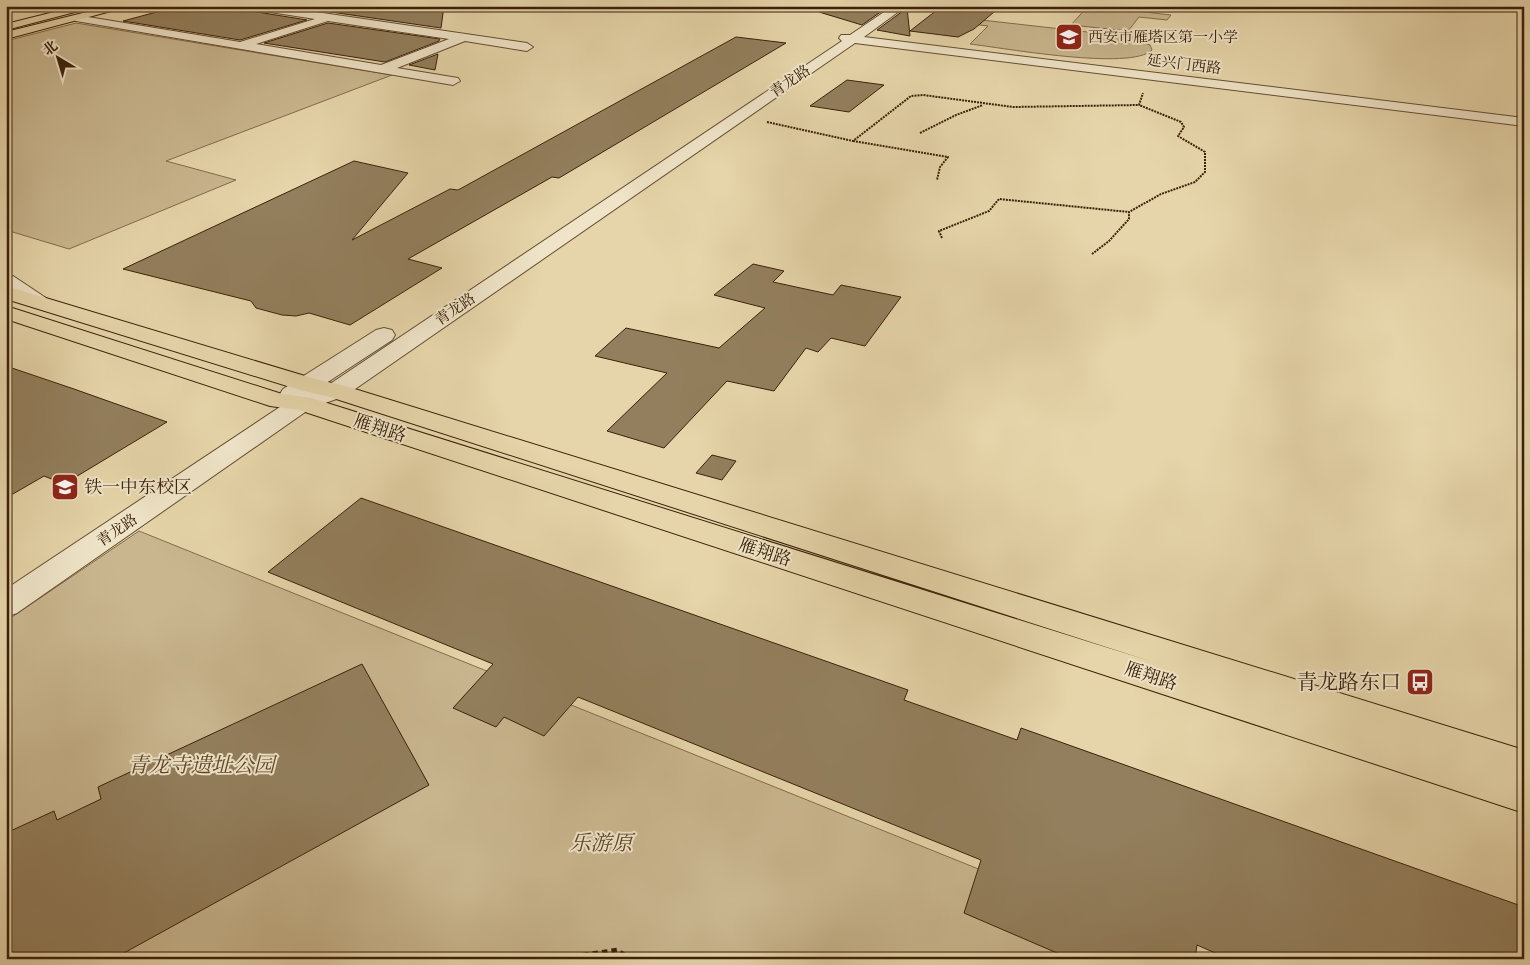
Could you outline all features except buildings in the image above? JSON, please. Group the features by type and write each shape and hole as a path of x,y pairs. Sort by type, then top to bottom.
{"main road":[{"path":"6,14 47,6"},
{"path":"6,28 93,6"},
{"path":"6,28 99,6"},
{"path":"6,36 125,6"},
{"path":"6,14 20,7"},
{"path":"6,8 20,7"},
{"path":"6,22 67,7"},
{"name":"雁翔路","path":"7,308 40,302 307,395 1524,796"},
{"name":"雁翔路","path":"7,308 307,395 1524,766"}],"street":[{"path":"251,6 527,47"},
{"name":"青龙路","path":"6,582 307,395 738,117 888,6"},
{"name":"青龙路","path":"467,282 849,36 901,6"},
{"path":"239,46 362,9"},
{"path":"76,18 453,81"},
{"name":"延兴门西路","path":"849,36 1149,76 1524,122"},
{"name":"延兴门西路","path":"849,36 1524,117"},
{"path":"380,69 465,38"},
{"path":"6,280 40,302"},
{"name":"青龙路","path":"6,604 307,395 400,325"}],"path":[{"path":"1139,105 1149,76"},
{"path":"853,141 911,96 923,95 1014,107 1139,105 1181,122 1184,127 1178,136 1205,152 1207,160 1203,177 1197,183 1163,193 1130,212 999,199 997,204 982,214 947,226 940,232 942,238"},
{"path":"920,133 956,115 986,104"},
{"path":"738,117 853,141 948,157 940,167 937,180"},
{"path":"1092,254 1109,241 1129,219 1130,212"},
{"path":"555,959 617,950 631,959"},
{"path":"614,959 617,950"}],"green space":[{"path":"1088,6 1171,15 1167,20 1139,17 1128,31 1071,25"},
{"path":"937,15 1141,38 1139,41 1150,45 1152,50 1140,56 1094,58 970,44 988,26 930,19"},
{"path":"76,23 392,75 166,161 236,180 69,249 6,230 6,41"},
{"name":"青龙寺遗址公园","path":"139,531 1202,959 6,959 6,621"}],"place":[{"name":"西安市雁塔区第一小学","path":"1069,37"},
{"name":"铁一中东校区","path":"65,487"},
{"name":"青龙路东口","path":"1420,682"}],"park label":[{"name":"乐游原","path":"601,843"}]}
